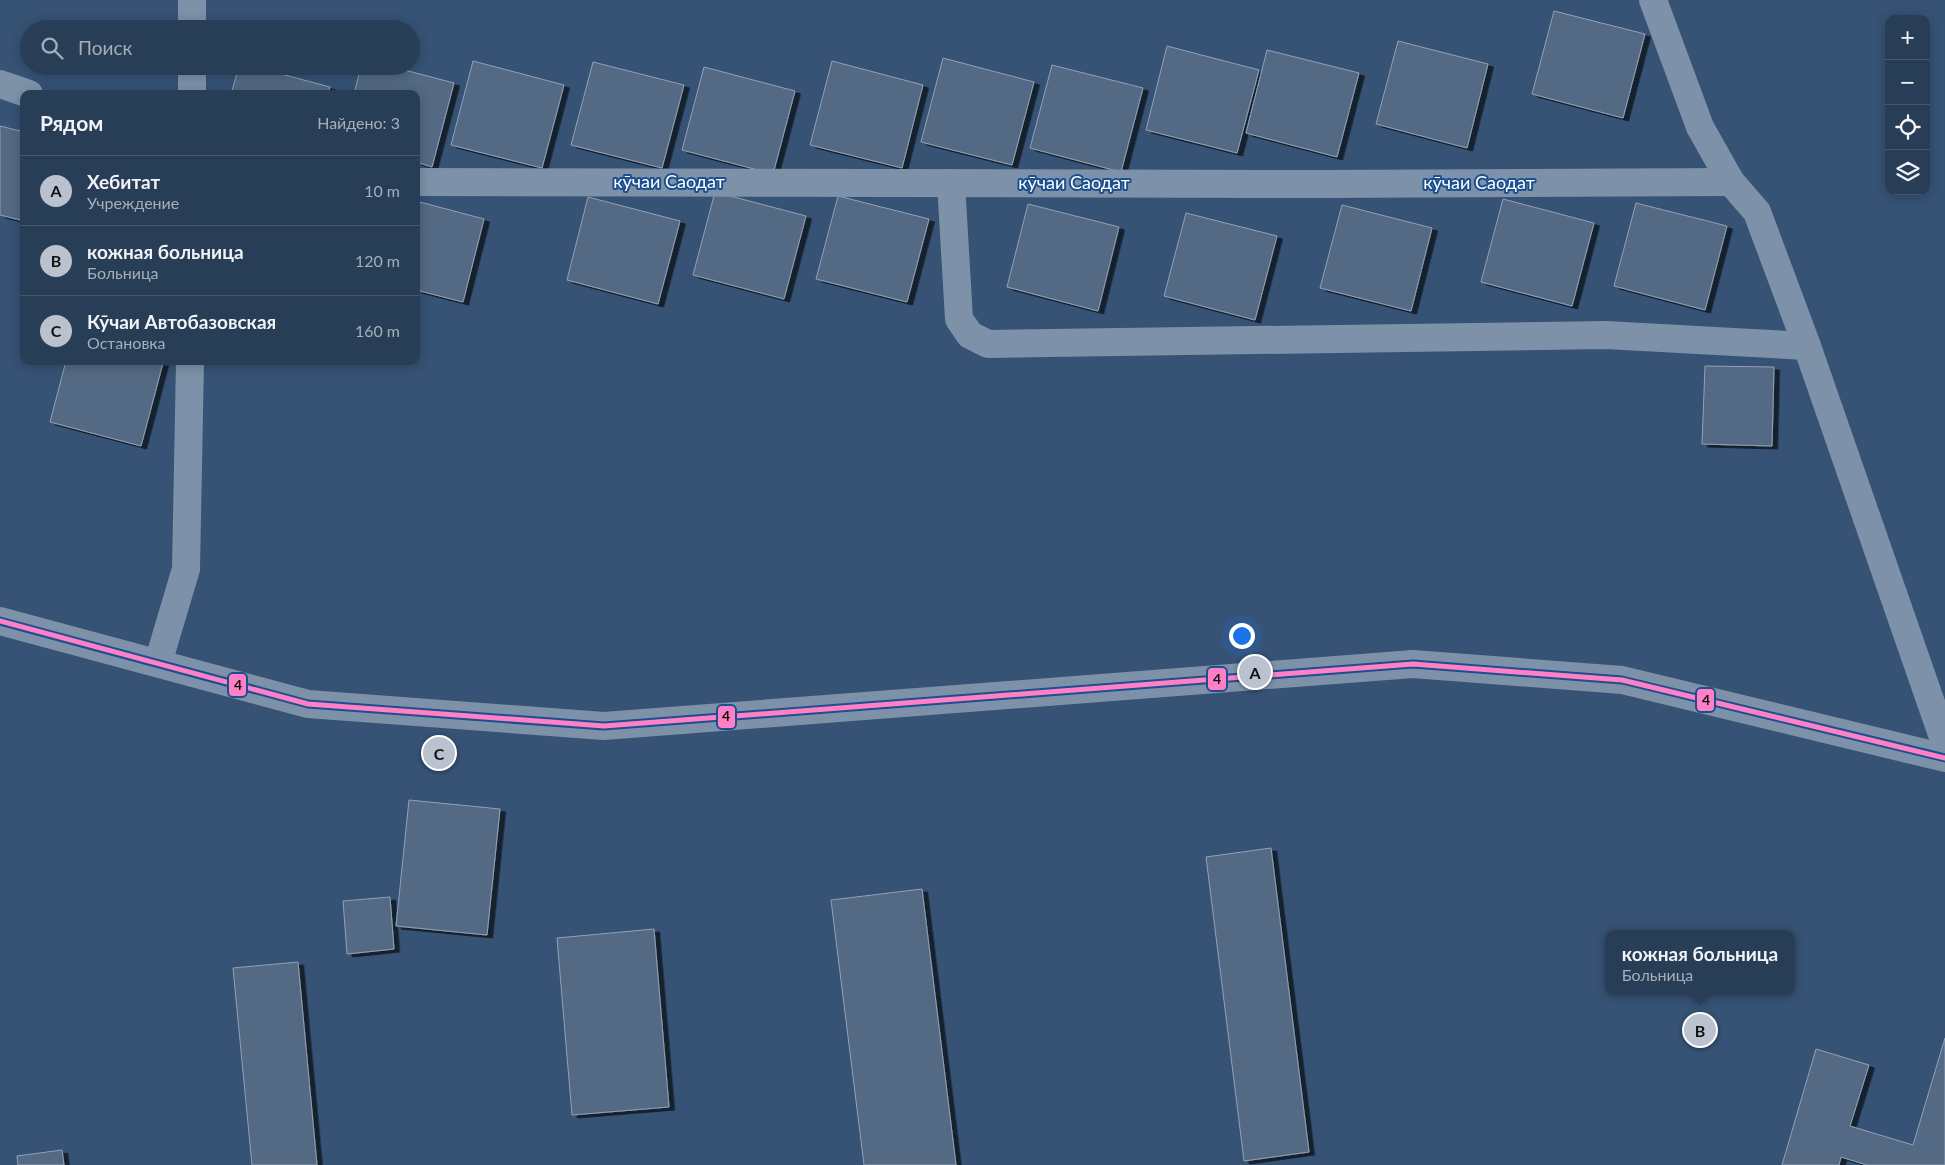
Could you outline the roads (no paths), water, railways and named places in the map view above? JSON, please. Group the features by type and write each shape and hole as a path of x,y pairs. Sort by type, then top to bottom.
{"street":[{"path":"192,0 192,20"},
{"path":"1653,0 1700,127 1731,182 1757,212 1807,346 1945,743"},
{"path":"192,75 192,90"},
{"path":"0,84 20,91"},
{"name":"кӯчаи Саодат","path":"420,182 1731,182"},
{"path":"951,183 959,319 970,335 988,344 1606,336 1807,346"},
{"path":"158,663 186,569 190,365"},
{"path":"0,621 308,704 604,726 1413,664 1622,680 1945,758"}],"place":[{"name":"Хебитат","path":"1255,672"},
{"name":"Кӯчаи Автобазовская","path":"439,753"},
{"name":"кожная больница","path":"1700,1030"}]}
